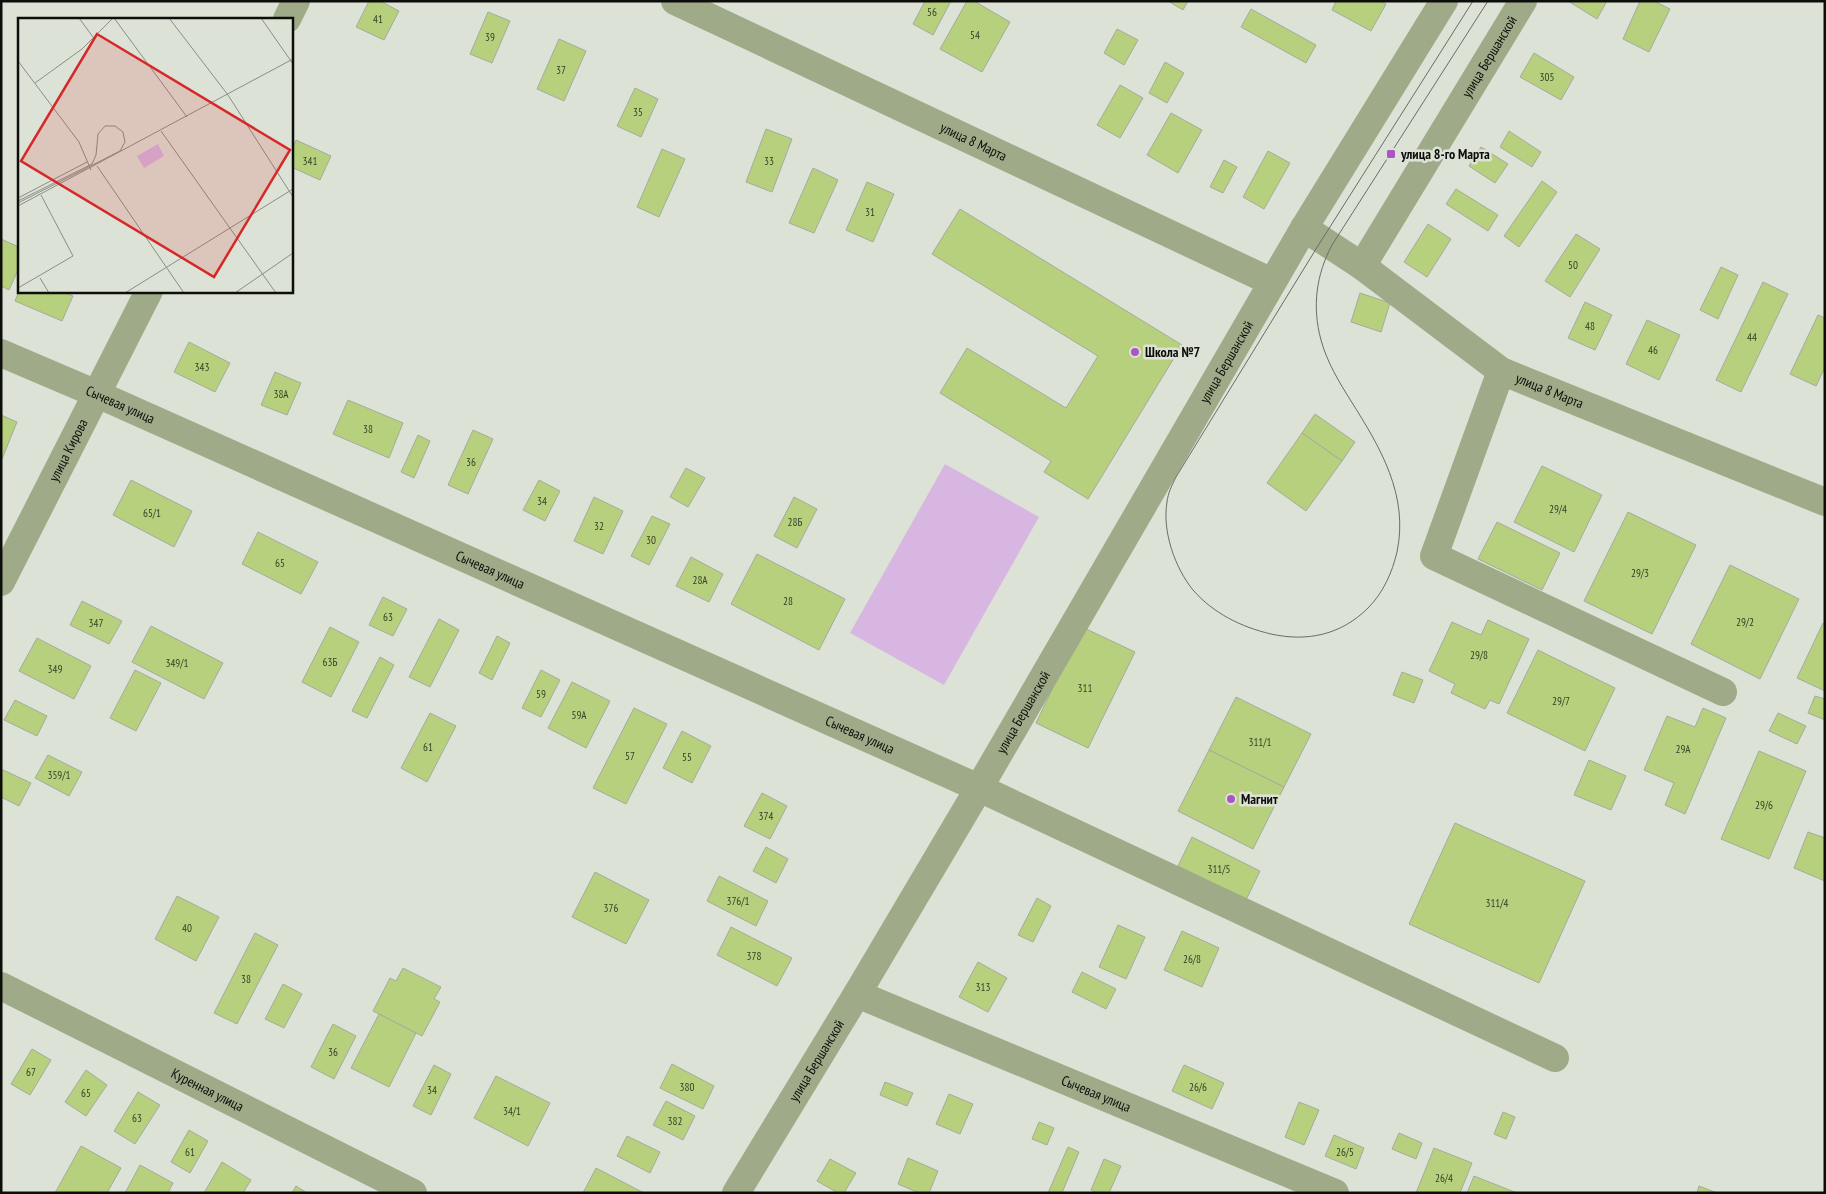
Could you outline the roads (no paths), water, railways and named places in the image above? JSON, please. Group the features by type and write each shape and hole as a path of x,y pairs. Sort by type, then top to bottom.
{"street":[{"path":"288,18 296,1"},
{"name":"улица 8 Марта","path":"674,1 1272,282"},
{"name":"улица Бершанской","path":"736,1193 979,788 1304,228 1444,1"},
{"name":"улица Бершанской","path":"1362,266 1523,1"},
{"name":"улица 8 Марта","path":"1304,228 1362,266 1501,371 1825,502"},
{"name":"улица Кирова","path":"1,582 148,292"},
{"name":"Сычевая улица","path":"1,353 97,394 979,788 1555,1058"},
{"path":"1501,371 1434,556 1723,692"},
{"name":"Куренная улица","path":"1,986 413,1193"},
{"name":"Сычевая улица","path":"857,994 1335,1193"}],"tram line":[{"path":"1473,1 1316,249 1176,477 1169,492 1166,525 1171,549 1181,571 1193,590 1209,606 1238,623 1271,634 1284,636 1310,636 1335,630 1347,625 1368,608 1382,589 1392,568 1397,552 1400,531 1395,491 1389,472 1372,436 1330,364 1318,328 1317,291 1322,268 1332,245 1488,1"}],"place":[{"name":"улица 8-го Марта","path":"1391,154"},
{"name":"Школа №7","path":"1135,352"},
{"name":"Магнит","path":"1231,799"}]}
